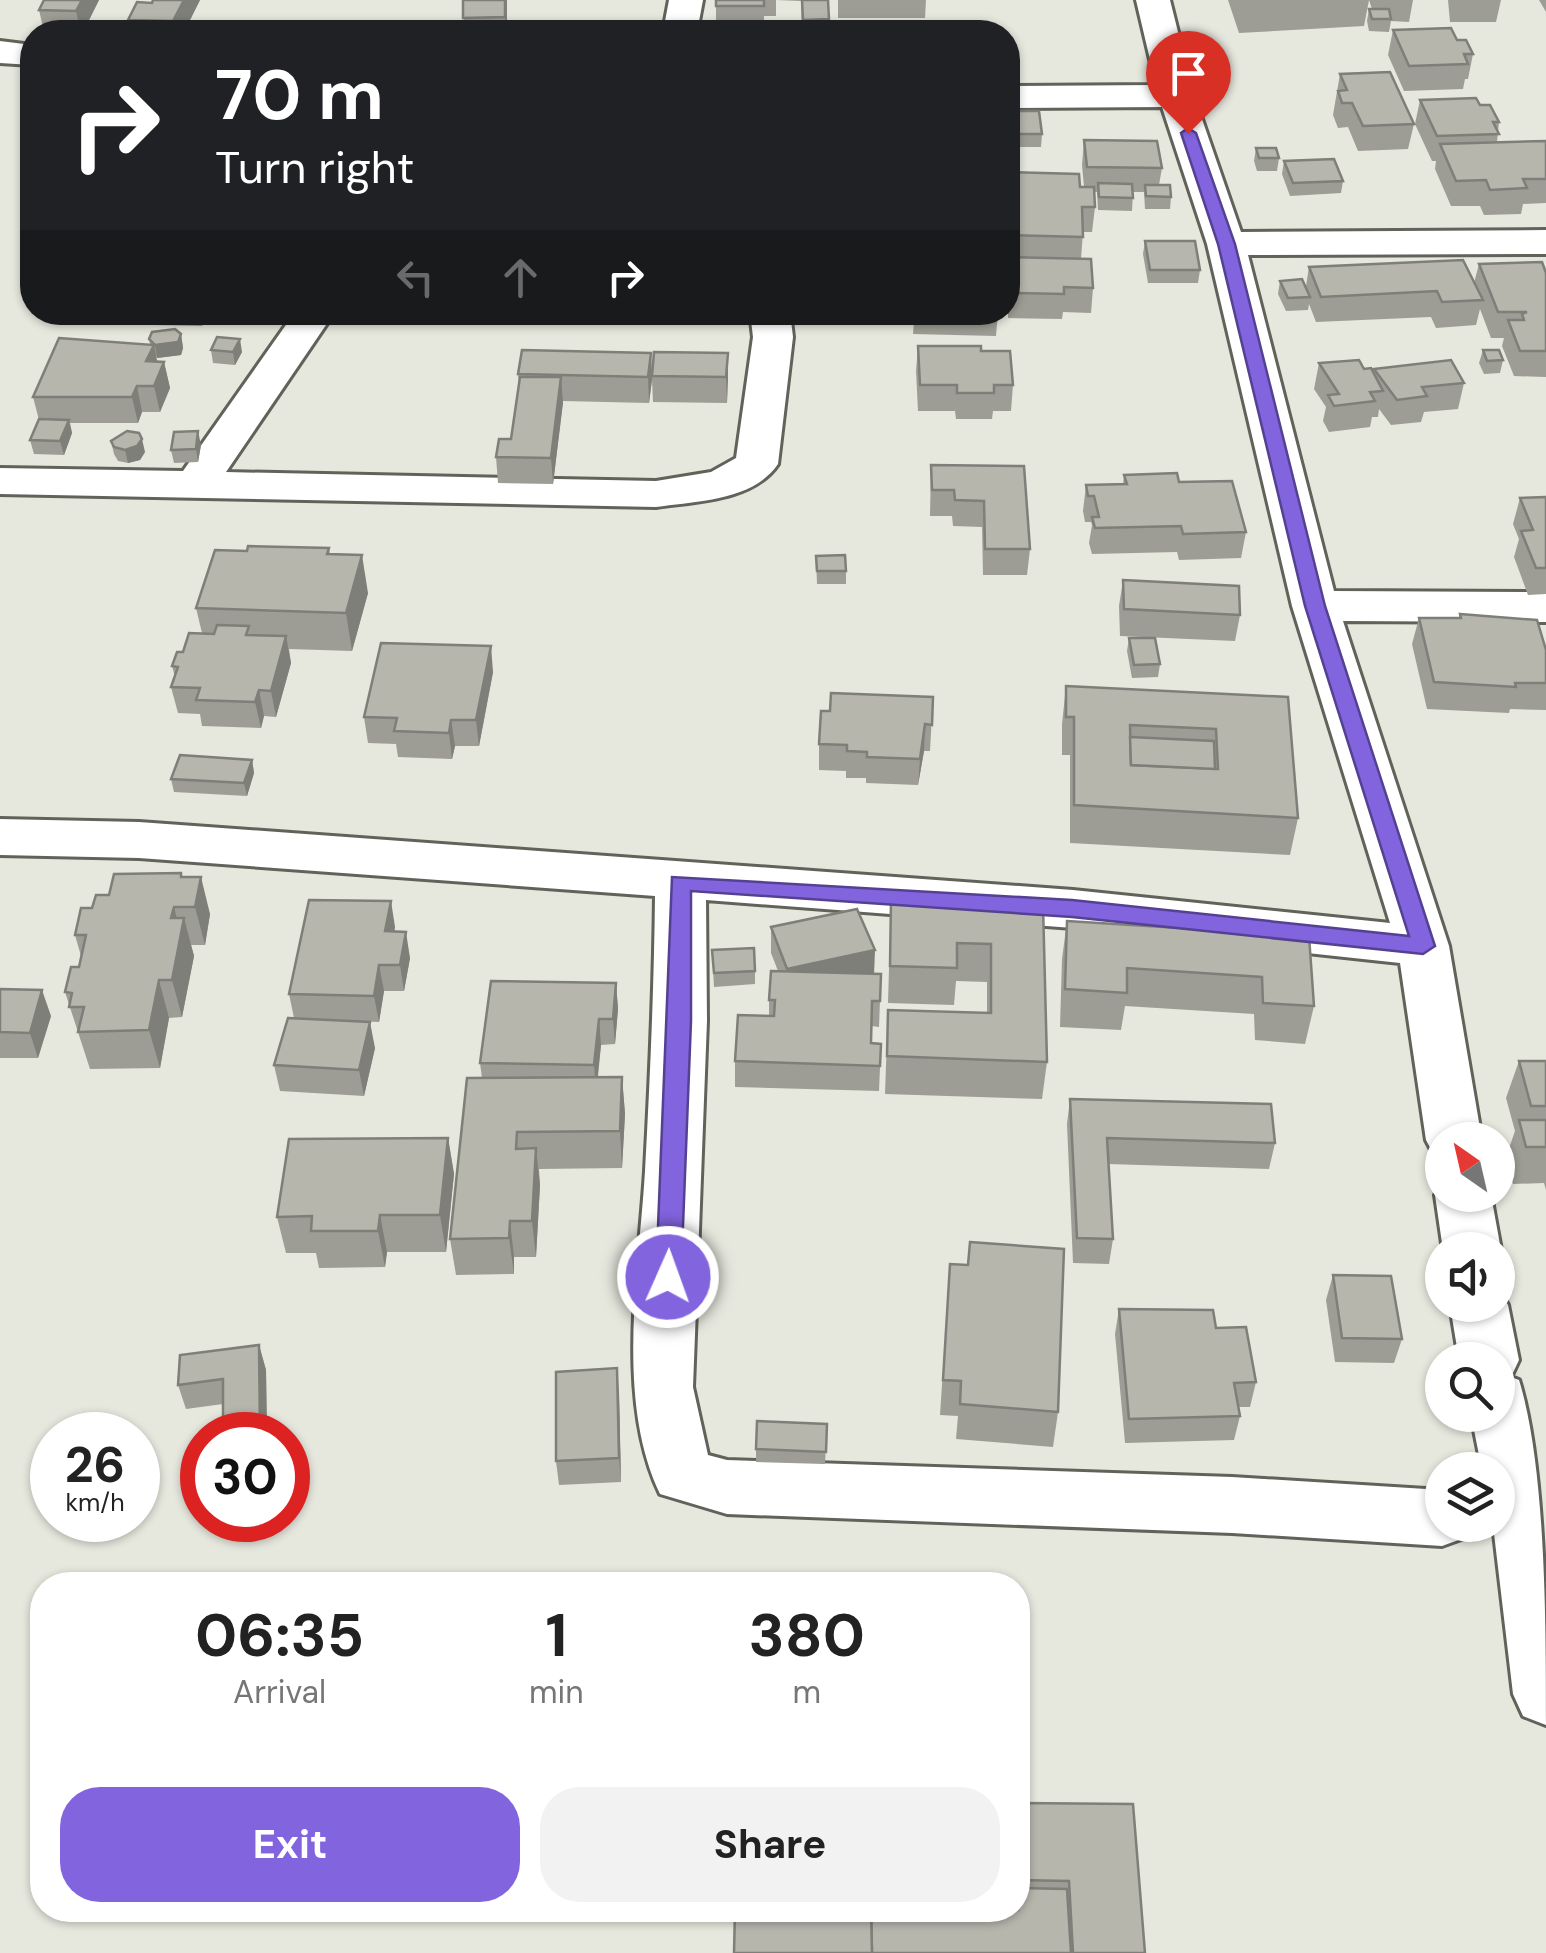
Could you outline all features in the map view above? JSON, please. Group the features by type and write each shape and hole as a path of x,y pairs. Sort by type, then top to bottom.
{"street":[{"path":"1153,0 1176,96 1226,244 1315,606 1423,946 1451,1122"},
{"path":"1020,97 1176,96"},
{"path":"1226,244 1546,242"},
{"path":"195,486 306,325"},
{"path":"0,480 656,494 722,484 757,464 772,325"},
{"path":"1315,606 1546,607"},
{"path":"0,838 140,840 1072,908 1423,946"},
{"path":"680,882 680,1021 663,1387 682,1475 727,1486 1232,1505 1425,1517"},
{"path":"1505,1432 1522,1523 1546,1694"}],"building":[{"path":"44,0 82,0 76,11 39,10"},
{"path":"184,0 174,20 128,20 137,2"},
{"path":"463,0 505,0 505,17 463,18"},
{"path":"716,0 764,0 764,6 716,6"},
{"path":"802,0 828,0 829,19 803,20"},
{"path":"1369,9 1389,9 1391,19 1372,19"},
{"path":"1451,28 1457,40 1466,40 1473,54 1464,54 1468,64 1409,66 1393,30"},
{"path":"1390,72 1414,124 1363,126 1352,103 1342,103 1338,91 1347,90 1340,74"},
{"path":"1476,98 1480,105 1490,105 1499,122 1493,122 1499,134 1437,136 1420,100"},
{"path":"1020,111 1039,111 1042,134 1020,134"},
{"path":"1084,140 1157,141 1162,168 1087,167"},
{"path":"1546,141 1546,179 1523,179 1527,188 1490,190 1486,180 1456,181 1440,144"},
{"path":"1256,148 1276,148 1279,158 1259,158"},
{"path":"1334,159 1343,181 1293,183 1284,161"},
{"path":"1020,172 1079,174 1080,187 1094,187 1095,207 1082,207 1083,237 1020,235"},
{"path":"1098,183 1132,184 1133,198 1099,197"},
{"path":"1145,185 1170,185 1171,197 1146,196"},
{"path":"1145,241 1195,241 1200,270 1150,270"},
{"path":"1020,257 1091,259 1093,288 1064,287 1064,294 1020,293"},
{"path":"1463,260 1483,300 1442,302 1437,291 1321,297 1309,267"},
{"path":"1542,262 1546,273 1546,351 1520,351 1508,320 1524,320 1522,314 1527,312 1498,312 1479,264"},
{"path":"1302,279 1310,297 1288,298 1280,281"},
{"path":"175,329 181,334 178,342 155,345 149,339 152,332"},
{"path":"217,337 240,339 233,352 211,350"},
{"path":"59,338 154,345 146,361 164,362 154,386 137,386 132,397 33,397"},
{"path":"918,346 981,346 981,351 1010,351 1013,385 994,385 994,393 957,393 957,385 920,385"},
{"path":"522,350 651,353 648,377 518,374"},
{"path":"1483,350 1499,350 1503,360 1487,361"},
{"path":"654,352 728,353 726,377 652,376"},
{"path":"1359,360 1364,369 1371,368 1383,391 1370,392 1375,401 1334,406 1328,395 1339,394 1319,363"},
{"path":"1451,360 1464,383 1422,387 1427,396 1397,400 1374,369"},
{"path":"520,377 561,377 551,458 496,457 499,439 511,439"},
{"path":"39,419 69,420 60,441 30,440"},
{"path":"127,431 139,433 142,439 137,446 125,450 114,447 111,441"},
{"path":"198,431 196,449 171,450 174,432"},
{"path":"931,465 1024,466 1030,549 985,549 984,501 955,500 954,490 932,490"},
{"path":"1177,473 1179,482 1232,481 1246,532 1183,534 1181,526 1095,528 1092,517 1099,517 1094,496 1088,496 1086,485 1127,484 1124,475"},
{"path":"1546,497 1546,568 1536,568 1521,531 1533,530 1520,498"},
{"path":"248,546 329,548 327,554 362,555 346,613 196,608 215,550 247,551"},
{"path":"845,555 846,571 817,571 816,556"},
{"path":"1123,580 1239,586 1240,615 1124,609"},
{"path":"1460,614 1537,620 1546,650 1546,683 1515,683 1516,687 1434,682 1419,618 1461,618"},
{"path":"217,625 249,626 246,635 286,636 271,691 259,690 255,702 196,700 200,688 171,687 178,667 172,666 177,652 183,652 189,633 214,634"},
{"path":"1129,638 1155,638 1160,664 1134,665"},
{"path":"381,643 491,646 476,720 451,720 449,733 394,731 397,718 364,717"},
{"path":"1066,686 1288,697 1298,818 1074,805 1074,717 1066,717","holes":["1130,725 1216,729 1218,769 1131,765"]},
{"path":"831,693 933,697 932,725 925,724 920,759 867,757 867,752 847,751 847,745 819,744 821,711 830,711"},
{"path":"1130,737 1214,741 1215,769 1131,765"},
{"path":"180,755 252,760 244,783 171,779"},
{"path":"181,873 181,877 201,877 195,907 174,907 171,918 184,918 172,980 159,980 149,1030 78,1032 84,1007 69,1007 72,993 65,992 71,967 79,967 86,935 75,935 81,908 92,908 96,895 109,895 114,874"},
{"path":"309,900 391,901 385,931 406,932 400,965 379,965 374,996 289,994"},
{"path":"891,900 1043,905 1047,1062 887,1056 888,1010 991,1013 991,944 957,943 957,968 890,966"},
{"path":"857,909 875,950 787,969 771,927"},
{"path":"1067,921 1309,936 1314,1006 1263,1003 1262,977 1127,968 1127,993 1065,989"},
{"path":"754,948 755,971 714,973 712,950"},
{"path":"771,971 881,974 880,1001 872,1001 871,1043 881,1044 880,1066 735,1061 738,1015 774,1016 775,1000 769,1000"},
{"path":"491,981 616,983 613,1019 599,1019 594,1065 480,1063"},
{"path":"0,989 42,990 30,1033 0,1032"},
{"path":"288,1018 370,1022 359,1070 274,1065"},
{"path":"1519,1061 1546,1061 1546,1106 1531,1106"},
{"path":"622,1077 620,1131 517,1132 516,1149 536,1148 532,1221 510,1221 509,1238 450,1239 467,1078"},
{"path":"1070,1099 1271,1104 1275,1143 1107,1138 1113,1239 1077,1238"},
{"path":"1519,1120 1546,1120 1546,1147 1526,1147"},
{"path":"448,1138 440,1215 380,1215 378,1231 311,1231 312,1216 277,1217 289,1139"},
{"path":"970,1242 1064,1249 1058,1412 960,1404 961,1381 943,1380 950,1264 968,1265"},
{"path":"1333,1275 1391,1276 1402,1339 1342,1338"},
{"path":"1119,1309 1213,1310 1216,1328 1246,1327 1256,1382 1234,1383 1240,1416 1129,1419"},
{"path":"259,1345 260,1412 223,1412 223,1379 178,1385 180,1355"},
{"path":"617,1368 619,1458 556,1461 556,1372"},
{"path":"757,1421 827,1424 826,1452 756,1449"},
{"path":"1030,1803 1133,1804 1145,1953 1073,1953 1069,1881 1030,1880"},
{"path":"1030,1888 1067,1889 1071,1953 872,1953 871,1922 1030,1922"},
{"path":"735,1922 871,1922 872,1953 734,1953"}],"route":[{"path":"668,1277 680,1021 680,882 1072,908 1423,946 1315,606 1226,244 1188,133"}]}
